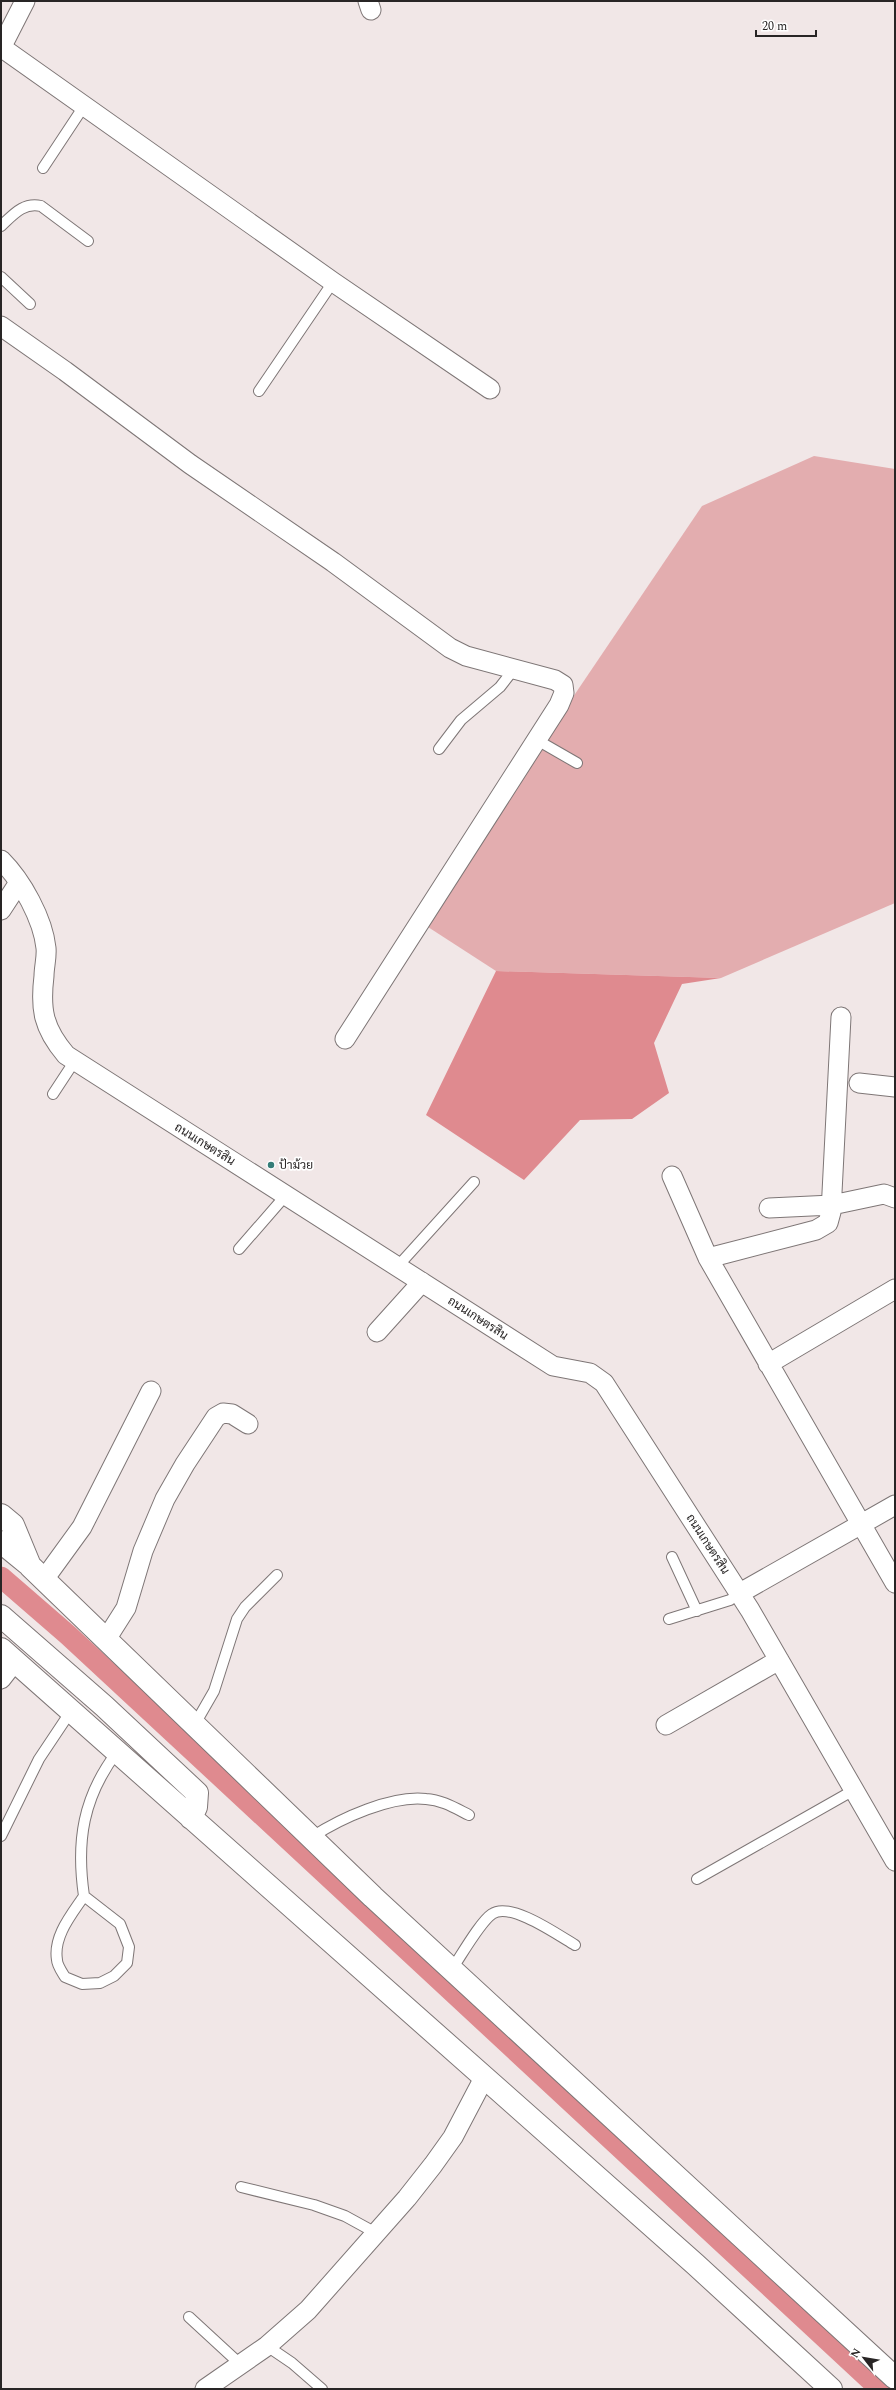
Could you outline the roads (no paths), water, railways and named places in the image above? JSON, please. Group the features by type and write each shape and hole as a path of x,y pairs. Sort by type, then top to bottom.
{"street":[{"path":"25,1 1,48 333,282 490,389"},
{"path":"1,326 65,371 190,464 333,562 450,648 466,656 554,680 563,685 564,693 559,705 345,1039"},
{"name":"ถนนเกษตรสิน","path":"1,860 9,867 41,920 46,949 41,1006 56,1044 74,1062 398,1266 553,1366 590,1373 604,1383 740,1593 895,1860"},
{"path":"1,910 18,884"},
{"path":"708,1258 816,1230 828,1223 832,1205 841,1017"},
{"path":"859,1083 895,1087"},
{"path":"672,1176 708,1258 895,1583"},
{"path":"769,1208 832,1205 884,1194 895,1198"},
{"path":"377,1332 422,1282"},
{"path":"768,1364 895,1289"},
{"path":"38,1572 82,1527 151,1391"},
{"path":"107,1638 126,1608 143,1551 165,1499 200,1440 216,1417 223,1413 232,1414 248,1424"},
{"path":"740,1593 895,1505"},
{"path":"1,1515 14,1525 38,1572"},
{"path":"1,1542 38,1572 312,1837 452,1969 895,2378"},
{"path":"1,1616 104,1706 197,1793 196,1807 191,1818"},
{"path":"666,1725 779,1660"},
{"path":"5,1666 45,1687 695,2264 831,2389"},
{"path":"205,2389 267,2346 308,2310 407,2198 453,2137 484,2078"}],"lane":[{"path":"43,168 84,106"},
{"path":"1,226 24,206 32,204 41,206 88,241"},
{"path":"1,277 30,304"},
{"path":"259,391 333,282"},
{"path":"439,749 461,720 500,687 514,669"},
{"path":"537,740 577,763"},
{"path":"53,1094 74,1062"},
{"path":"398,1266 474,1182"},
{"path":"239,1249 286,1195"},
{"path":"672,1557 697,1611"},
{"path":"195,1724 214,1691 238,1619 245,1607 277,1575"},
{"path":"669,1619 730,1600 740,1593"},
{"path":"1,1836 39,1759 72,1711"},
{"path":"84,1896 68,1920 59,1940 57,1960 65,1977 82,1984 100,1982 114,1976 127,1963 129,1947 120,1924 84,1896 80,1873 80,1836 90,1799 102,1772 117,1752"},
{"path":"697,1879 854,1790"},
{"path":"312,1837 328,1827 358,1814 402,1800 426,1798 444,1802 469,1815"},
{"path":"452,1969 492,1914 506,1910 524,1916 575,1945"},
{"path":"241,2187 314,2205 338,2214 376,2233"},
{"path":"189,2317 240,2364"},
{"path":"267,2346 292,2363 322,2389"}],"waterway":[{"path":"1,1577 68,1635 880,2389"}],"place":[{"name":"ป้าม้วย","path":"271,1165"}]}
